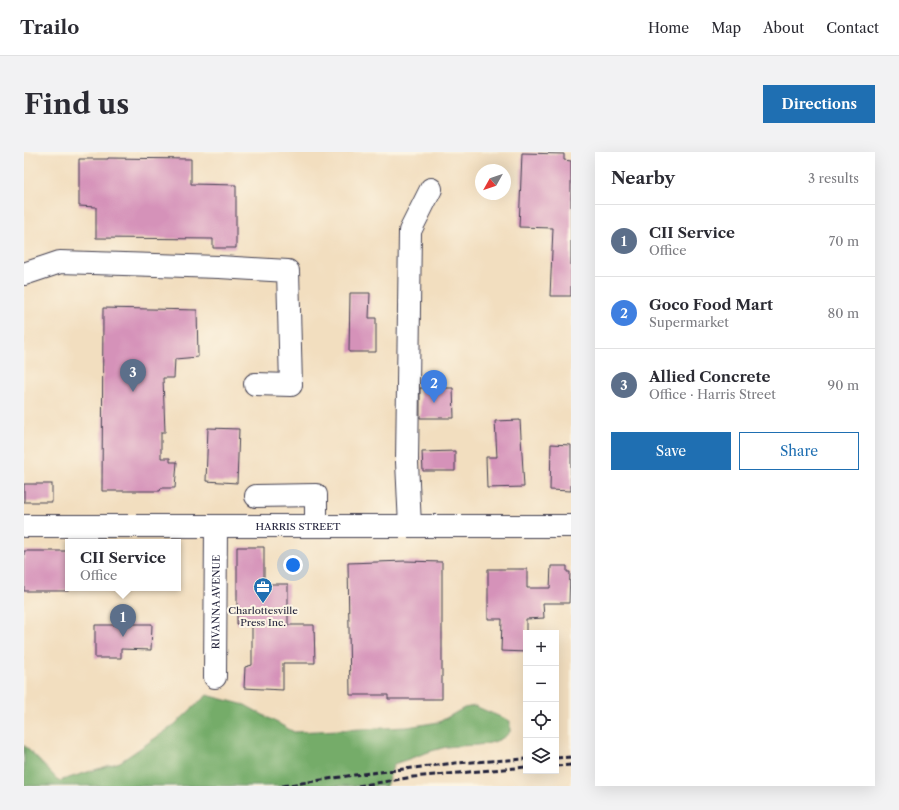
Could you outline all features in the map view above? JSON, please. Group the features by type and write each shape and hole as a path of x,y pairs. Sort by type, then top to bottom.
{"street":[{"path":"410,526 407,462 410,231 431,189"},
{"path":"24,274 60,262 218,267 288,271 291,385 255,384"},
{"path":"256,496 316,495 316,526"},
{"name":"HARRIS STREET","path":"24,526 571,526"},
{"name":"RIVANNA AVENUE","path":"215,677 216,526"}],"green space":[{"path":"207,695 245,705 294,732 407,727 439,722 464,708 475,706 510,721 510,732 503,738 487,744 442,748 394,764 386,786 24,786 24,745 59,781 120,762 173,726"}],"building":[{"path":"522,153 564,154 564,160 571,161 571,296 550,296 553,228 519,227"},
{"path":"79,159 191,159 191,184 236,185 236,248 213,248 213,239 96,238 96,207 79,206"},
{"path":"350,293 370,293 369,318 376,318 376,352 349,352"},
{"path":"103,308 197,310 198,357 175,359 174,378 163,378 165,432 161,432 161,458 170,458 170,462 177,462 175,488 161,488 160,491 102,491"},
{"path":"420,388 453,388 454,418 420,418"},
{"path":"520,420 524,487 487,488 486,457 497,457 495,421"},
{"path":"208,428 239,429 237,483 206,481"},
{"path":"551,444 571,445 571,491 550,490"},
{"path":"455,451 455,471 423,471 422,452"},
{"path":"24,484 52,484 52,502 24,502"},
{"name":"Charlottesville Press Inc.","path":"237,547 264,547 264,584 288,584 288,625 314,625 315,663 283,663 283,690 244,688 245,667 252,665 252,624 237,624"},
{"path":"24,551 65,551 65,591 24,591"},
{"path":"405,561 442,562 442,699 388,699 388,695 350,695 348,563"},
{"path":"551,566 567,566 567,572 570,572 569,603 543,603 544,618 526,619 526,630 523,630 523,652 501,651 502,619 488,619 488,569 527,569 527,588 550,588"},
{"path":"152,624 151,650 121,649 121,658 95,658 95,625"}],"railway":[{"path":"559,758 571,757"},
{"path":"282,786 354,775 455,763 523,759"},
{"path":"559,766 571,765"},
{"path":"358,786 413,777 523,767"}],"place":[{"name":"Allied Concrete","path":"133,392"},
{"name":"Goco Food Mart","path":"434,403"},
{"name":"Charlottesville Press Inc.","path":"263,604"},
{"name":"CII Service","path":"123,637"}]}
